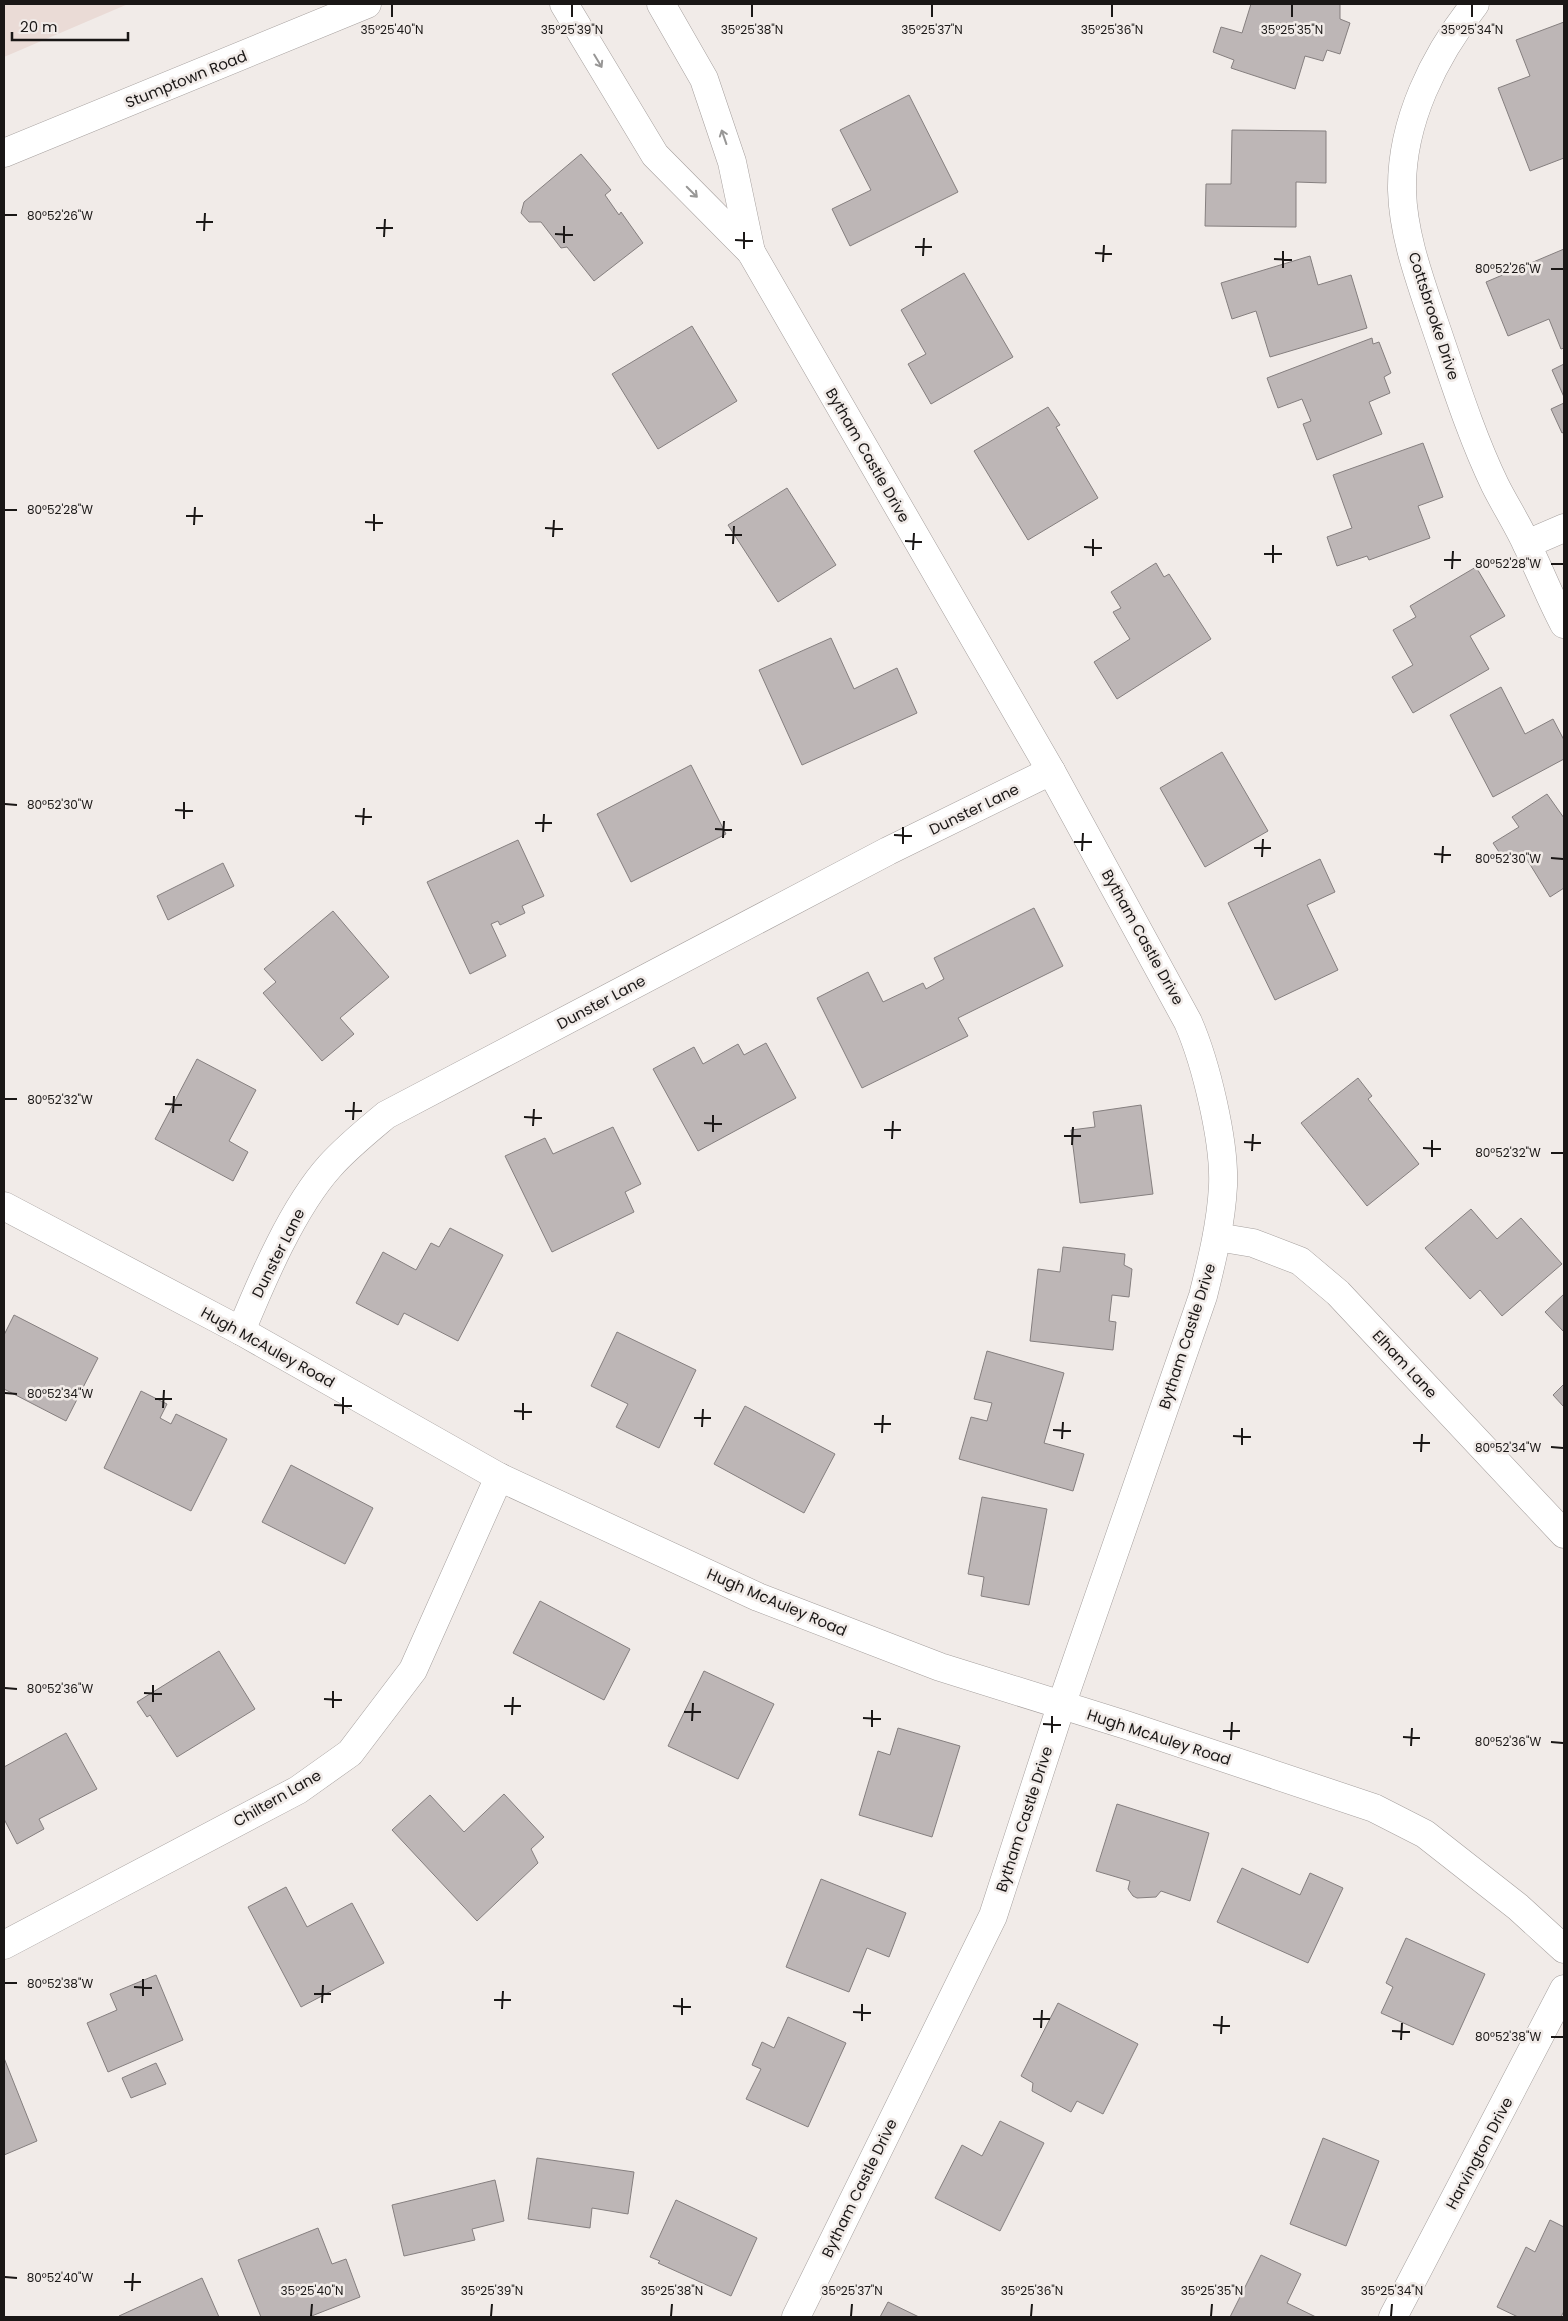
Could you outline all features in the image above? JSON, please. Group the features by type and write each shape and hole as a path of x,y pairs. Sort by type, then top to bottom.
{"street":[{"name":"Stumptown Road","path":"4,153 367,4"},
{"name":"Bytham Castle Drive","path":"564,4 655,156 751,252 1051,771 1170,985 1199,1047 1218,1134 1222,1176 1217,1237 1203,1296 1061,1706 992,1916 796,2317"},
{"name":"Bytham Castle Drive","path":"661,4 704,79 732,162 751,252"},
{"name":"Cottsbrooke Drive","path":"1475,4 1435,62 1416,109 1405,155 1402,190 1404,216 1420,280 1459,395 1495,484 1527,544 1564,624"},
{"path":"1527,544 1564,528"},
{"name":"Dunster Lane","path":"241,1331 261,1282 306,1199 329,1167 386,1114 888,852 1051,771"},
{"name":"Hugh McAuley Road","path":"4,1206 241,1331 499,1477 758,1597 940,1667 1126,1725 1374,1808 1425,1834 1518,1907 1564,1949"},
{"name":"Elham Lane","path":"1217,1237 1253,1243 1300,1261 1338,1292 1564,1534"},
{"name":"Chiltern Lane","path":"4,1945 298,1790 350,1753 413,1670 499,1477"},
{"name":"Harvington Drive","path":"1393,2317 1564,1989"}],"shaded area":[{"path":"4,4 128,4 4,57"}],"building":[{"path":"1251,4 1340,4 1340,19 1350,23 1340,54 1327,50 1323,61 1305,56 1295,89 1231,68 1234,60 1213,52 1221,27 1242,33"},
{"path":"1564,22 1564,158 1530,171 1498,88 1530,76 1516,40"},
{"path":"909,95 958,192 850,246 832,209 871,190 840,130"},
{"path":"1232,130 1326,131 1326,183 1296,182 1296,227 1205,226 1206,184 1231,184"},
{"path":"581,154 611,190 605,195 619,215 621,212 643,243 594,281 567,247 561,248 541,222 529,222 521,213 524,202"},
{"path":"1564,249 1564,348 1561,349 1549,319 1508,336 1486,282"},
{"path":"1310,256 1318,285 1351,275 1367,328 1270,357 1256,311 1232,319 1221,283"},
{"path":"964,273 1013,357 931,404 908,364 926,354 901,310"},
{"path":"692,326 737,401 658,449 612,374"},
{"path":"1372,338 1373,344 1379,342 1391,373 1384,377 1390,393 1369,402 1382,434 1317,460 1303,424 1311,421 1302,399 1278,408 1267,378"},
{"path":"1564,364 1564,397 1552,370"},
{"path":"1564,403 1564,432 1562,433 1551,409"},
{"path":"1048,407 1060,425 1056,427 1098,498 1028,540 974,451"},
{"path":"1423,443 1443,497 1418,506 1430,538 1369,560 1367,556 1337,566 1327,537 1352,528 1333,475"},
{"path":"787,488 836,565 778,602 728,525"},
{"path":"1156,563 1164,577 1169,574 1211,639 1117,699 1094,662 1130,639 1113,612 1121,608 1111,592"},
{"path":"1476,567 1505,616 1470,636 1489,669 1413,713 1392,677 1413,665 1393,630 1416,617 1410,606"},
{"path":"831,638 854,689 897,668 917,713 802,765 759,670"},
{"path":"1501,687 1525,734 1553,719 1564,740 1564,759 1493,797 1450,715"},
{"path":"1222,752 1268,831 1205,867 1160,788"},
{"path":"691,765 726,834 631,882 597,814"},
{"path":"1547,794 1564,818 1564,888 1550,897 1523,853 1507,864 1493,843 1519,827 1512,817"},
{"path":"518,840 544,896 522,906 525,913 500,925 498,921 491,924 506,956 470,974 427,882"},
{"path":"1320,859 1335,892 1307,905 1338,970 1275,1000 1228,903"},
{"path":"223,863 234,886 168,920 157,896"},
{"path":"1034,908 1063,966 958,1018 968,1036 862,1088 817,998 868,972 883,1002 923,983 926,989 944,979 934,958"},
{"path":"333,911 389,977 340,1018 354,1034 322,1061 263,993 276,982 264,969"},
{"path":"766,1043 796,1098 698,1151 653,1069 694,1047 703,1064 738,1044 744,1055"},
{"path":"197,1059 256,1090 229,1141 248,1152 233,1181 155,1139"},
{"path":"1358,1078 1372,1096 1368,1099 1419,1164 1367,1206 1301,1123"},
{"path":"1141,1105 1153,1194 1080,1203 1071,1130 1095,1127 1093,1112"},
{"path":"613,1127 641,1184 625,1192 634,1212 552,1252 505,1156 545,1138 553,1154"},
{"path":"1471,1209 1497,1239 1521,1218 1562,1264 1502,1316 1480,1290 1470,1299 1425,1248"},
{"path":"450,1228 503,1255 458,1341 404,1313 398,1325 356,1303 383,1252 416,1270 431,1243 439,1247"},
{"path":"1063,1247 1125,1254 1124,1265 1132,1269 1129,1297 1112,1295 1109,1321 1116,1322 1113,1350 1030,1341 1038,1269 1060,1272"},
{"path":"1564,1294 1564,1332 1545,1312"},
{"path":"14,1315 98,1358 66,1421 4,1389 4,1335"},
{"path":"617,1332 696,1370 659,1448 616,1427 628,1404 591,1386"},
{"path":"987,1351 1064,1373 1044,1443 1084,1454 1073,1491 959,1459 971,1417 987,1421 992,1403 974,1399"},
{"path":"1564,1384 1564,1407 1553,1395"},
{"path":"141,1391 167,1404 160,1418 171,1424 176,1414 227,1439 191,1511 104,1468"},
{"path":"745,1406 835,1454 804,1513 714,1464"},
{"path":"291,1465 373,1508 345,1564 262,1522"},
{"path":"982,1497 1047,1509 1029,1605 981,1596 984,1577 968,1574"},
{"path":"540,1601 630,1649 604,1700 513,1653"},
{"path":"219,1651 255,1709 177,1757 150,1715 147,1717 137,1702"},
{"path":"704,1671 774,1704 738,1779 668,1746"},
{"path":"898,1728 960,1746 932,1837 859,1815 878,1751 890,1755"},
{"path":"66,1733 97,1789 39,1819 44,1829 17,1844 4,1819 4,1767"},
{"path":"504,1794 544,1837 531,1849 538,1863 477,1921 392,1830 430,1795 464,1832"},
{"path":"1117,1804 1209,1833 1190,1901 1161,1891 1156,1897 1137,1898 1128,1889 1130,1881 1096,1871"},
{"path":"1242,1868 1300,1895 1310,1873 1343,1888 1308,1963 1217,1922"},
{"path":"821,1879 906,1913 889,1957 867,1948 849,1992 786,1967"},
{"path":"286,1887 307,1927 352,1903 384,1963 301,2007 248,1907"},
{"path":"1406,1938 1485,1974 1453,2045 1381,2013 1393,1987 1386,1983"},
{"path":"156,1975 183,2040 108,2072 87,2023 117,2010 110,1994"},
{"path":"1058,2003 1138,2044 1103,2114 1077,2101 1071,2112 1032,2091 1033,2083 1021,2076"},
{"path":"788,2017 846,2043 808,2127 746,2099 761,2069 752,2065 762,2042 774,2048"},
{"path":"4,2058 37,2141 4,2155"},
{"path":"156,2063 166,2084 131,2098 122,2078"},
{"path":"1000,2121 1044,2143 1000,2231 935,2198 962,2145 982,2156"},
{"path":"1323,2138 1379,2161 1346,2246 1290,2224"},
{"path":"537,2158 634,2172 628,2214 592,2208 590,2228 528,2219"},
{"path":"495,2180 504,2221 472,2229 475,2240 404,2256 392,2205"},
{"path":"676,2200 757,2238 731,2296 658,2263 660,2261 650,2257"},
{"path":"1550,2220 1564,2227 1564,2311 1561,2317 1518,2317 1497,2307 1526,2247 1535,2252"},
{"path":"318,2228 332,2264 346,2259 360,2297 309,2317 261,2317 238,2260"},
{"path":"1261,2255 1301,2274 1287,2303 1316,2317 1230,2317"},
{"path":"202,2278 219,2317 119,2317 119,2316"},
{"path":"888,2302 919,2317 880,2317"}]}
